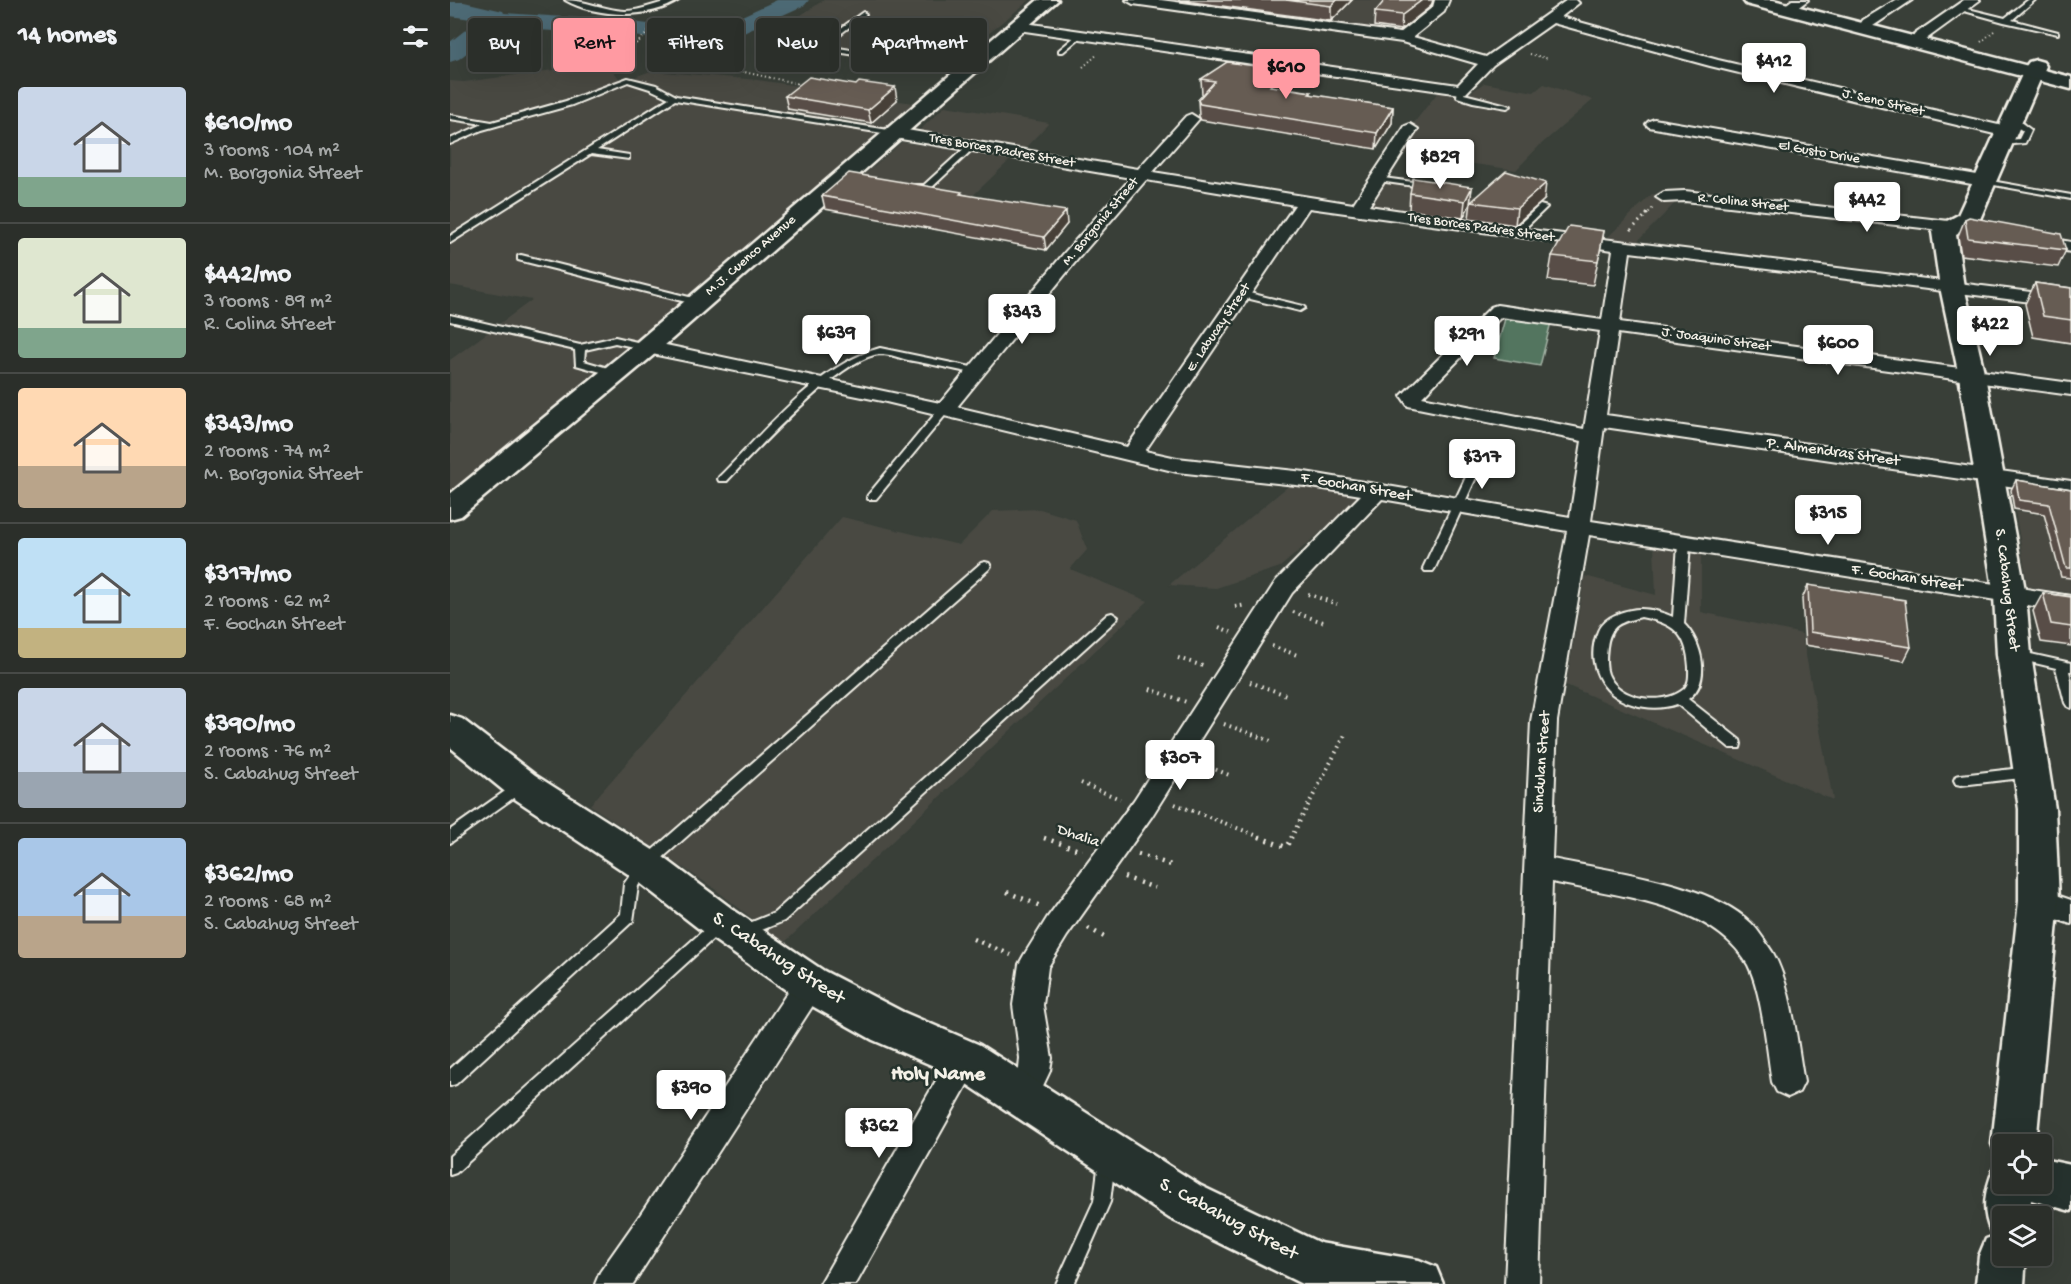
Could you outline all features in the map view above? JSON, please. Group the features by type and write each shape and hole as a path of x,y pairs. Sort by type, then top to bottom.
{"street":[{"name":"M.J. Cuenco Avenue","path":"987,52 1049,0"},
{"path":"1133,0 1187,4 1403,38 1488,62"},
{"path":"1403,38 1438,9 1442,0"},
{"path":"1752,0 1789,3 1971,50 2071,82"},
{"path":"1868,24 1905,0"},
{"path":"1920,37 1973,0"},
{"path":"1018,26 1461,90 1488,62 1572,3"},
{"path":"1789,3 2035,69 2071,74"},
{"name":"J. Seno Street","path":"1551,18 1715,63 2007,132"},
{"name":"S. Cabahug Street","path":"2016,1134 2055,907 2037,809 2014,655 2010,595 1972,376 1952,287 1944,232 1968,219 1983,181 2035,69"},
{"name":"M.J. Cuenco Avenue","path":"450,509 647,347 846,178 964,72"},
{"name":"M. Borgonia Street","path":"944,410 1140,175 1191,119"},
{"name":"El Gusto Drive","path":"1654,124 1983,181"},
{"path":"1358,210 1410,129"},
{"name":"Tres Borces Padres Street","path":"895,133 1305,202 1515,233 2071,302"},
{"name":"R. Colina Street","path":"1664,197 1685,196 1954,225 1990,232"},
{"name":"E. Labucay Street","path":"1133,454 1305,202"},
{"path":"2013,236 2071,247"},
{"name":"Sindulan Street","path":"1522,1284 1544,721 1580,527 1622,247"},
{"name":"J. Joaquino Street","path":"1595,429 1415,402 1411,396 1497,311 2071,389"},
{"name":"F. Gochan Street","path":"647,347 823,382 1177,465 1305,479 1684,544 2071,604"},
{"name":"P. Almendras Street","path":"1595,429 1990,475 2071,488"},
{"path":"1022,1096 1034,1071 1036,1058 1028,1005 1034,964 1057,927 1147,801 1284,586 1378,491"},
{"name":"S. Cabahug Street","path":"450,728 522,785 645,865 810,984 888,1026 965,1059 1185,1202 1316,1266 1419,1284"},
{"path":"1537,867 1675,897 1712,912 1741,932 1762,962 1775,1006 1788,1082"},
{"path":"612,1284 652,1227 810,984"},
{"path":"837,1284 965,1059"},
{"path":"2052,1184 2071,1188"},
{"path":"2000,1284 2002,1266"}],"lane":[{"path":"568,0 617,14 632,14 652,10 676,0"},
{"path":"2007,21 2032,0"},
{"path":"1960,9 2056,33"},
{"path":"858,18 863,14"},
{"path":"851,23 821,45 851,52"},
{"path":"1061,51 1079,36"},
{"path":"450,142 493,124 569,102 628,80 652,87 674,98 895,133"},
{"path":"1461,90 1460,95 1473,100 1507,106"},
{"path":"450,240 674,98"},
{"path":"450,117 493,124"},
{"path":"905,186 926,188 972,146"},
{"path":"589,151 626,157"},
{"path":"1379,179 1438,188"},
{"path":"1983,181 2071,197"},
{"path":"1515,233 1543,207"},
{"path":"521,258 698,302"},
{"path":"1241,294 1300,308"},
{"path":"450,318 580,348 615,340 647,347"},
{"path":"580,348 579,363 615,373"},
{"path":"723,479 823,382 867,354 880,351 976,371"},
{"path":"872,497 944,410"},
{"path":"1429,568 1479,460"},
{"path":"1678,625 1684,544"},
{"path":"450,1079 623,924 628,917 631,884 645,865 985,566"},
{"path":"1629,614 1648,614 1667,619 1678,625 1692,642 1695,684 1680,699 1654,704 1626,697 1605,681 1600,668 1604,631 1618,618 1629,614"},
{"path":"450,1167 730,928 779,917 1112,617"},
{"path":"2014,655 2066,666 2071,703"},
{"path":"1680,699 1735,744"},
{"path":"1961,780 2031,772"},
{"path":"450,837 522,785"},
{"path":"1065,1284 1102,1202 1108,1151"}],"path":[{"path":"1971,50 2007,21"},
{"path":"628,80 620,67 622,54 631,45 650,34 699,51 739,70 814,87 781,114"},
{"path":"1622,247 1620,240 1664,197"},
{"path":"1284,586 1337,604"},
{"path":"1081,783 1147,801 1286,847 1346,733"},
{"path":"1178,754 1229,775"},
{"name":"Dhalia","path":"1044,838 1107,858"},
{"path":"1107,858 1174,866"},
{"path":"1107,858 1155,888"},
{"path":"973,939 1034,964"}],"shaded area":[{"path":"824,0 1030,0 987,34 987,18 851,18 851,50 839,48 839,18 797,18"},
{"path":"1157,0 1438,0 1435,9 1400,35"},
{"path":"541,72 614,72 625,85 637,76 648,72 758,80 913,103 875,139 657,326 450,492 450,360 532,300 450,285 450,81 464,82"},
{"path":"1484,83 1534,92 1544,84 1593,100 1539,146 1516,170 1398,153 1410,128 1439,91 1467,95"},
{"path":"945,106 1049,123 1025,148 919,131"},
{"path":"902,142 1011,159 964,204 852,185"},
{"path":"1383,183 1489,197 1461,223 1365,207"},
{"path":"1652,194 1677,201 1634,245 1608,237"},
{"path":"1292,483 1364,495 1280,567 1216,588 1169,585"},
{"path":"1040,509 1076,520 1087,550 1070,569 1148,601 784,943 712,887 590,805 842,517 959,545 993,511"},
{"path":"2015,511 2071,519 2071,593 2028,587"},
{"path":"1654,546 1701,555 1701,612 1802,634 1833,800 1566,685 1585,576 1656,595"}],"green space":[{"path":"1506,315 1551,322 1540,366 1494,358"}],"building":[{"path":"1286,0 1337,0 1331,6"},
{"path":"1385,0 1422,0 1402,15 1375,12"},
{"path":"1227,62 1282,70 1270,86 1393,107 1377,133 1200,104 1198,100 1215,81 1201,79"},
{"path":"809,77 856,85 859,82 895,87 868,110 785,96"},
{"path":"1506,171 1546,183 1517,208 1471,202"},
{"path":"849,173 1066,211 1044,237 822,196"},
{"path":"1413,178 1472,187 1465,201 1410,193"},
{"path":"1969,217 2061,234 2066,250 1968,238 1965,219"},
{"path":"1569,226 1604,231 1598,261 1552,256"},
{"path":"2035,283 2071,288 2071,320 2043,316"},
{"path":"2016,480 2071,489 2071,568 2066,568 2049,504 2019,500"},
{"path":"1808,585 1905,600 1911,647 1810,632"},
{"path":"2043,593 2071,597 2071,627 2051,624"}],"waterway":[{"path":"541,23 626,28 692,37 728,31 797,0"},
{"path":"450,9 464,9 494,16 494,18"},
{"path":"450,54 468,40"}],"district":[{"name":"Holy Name","path":"938,1075"}]}
